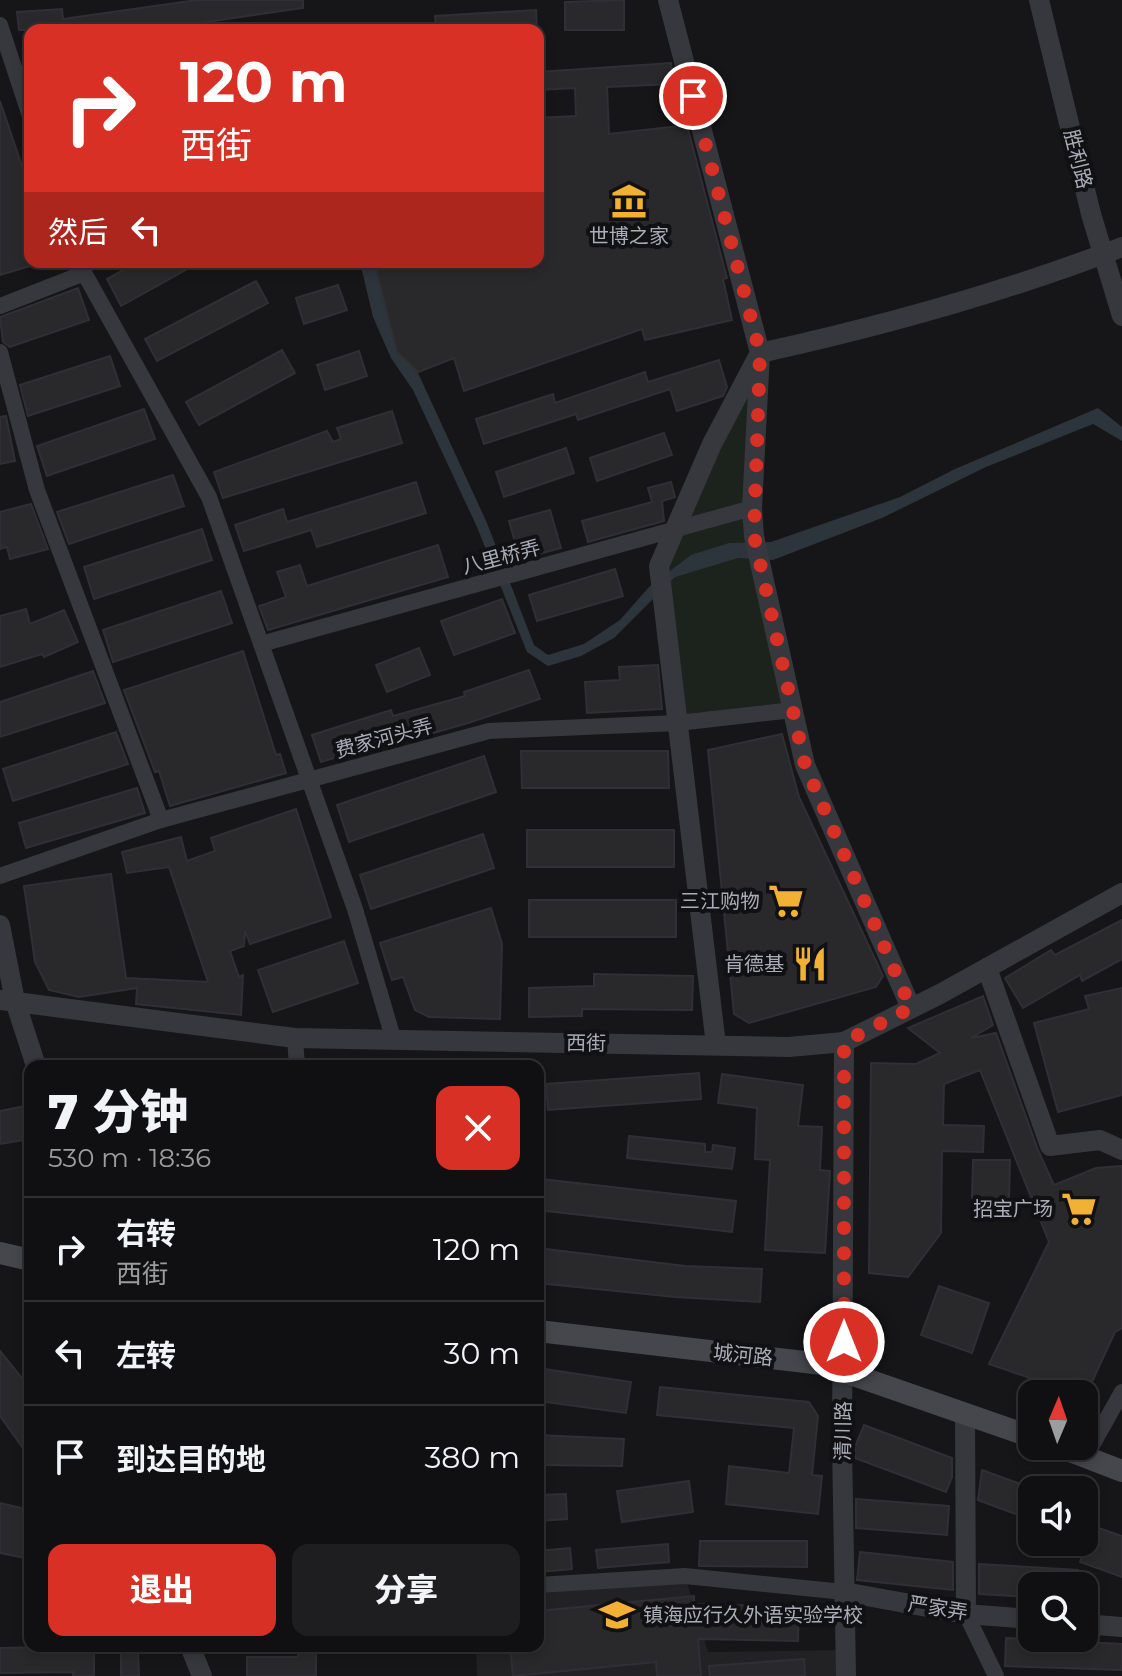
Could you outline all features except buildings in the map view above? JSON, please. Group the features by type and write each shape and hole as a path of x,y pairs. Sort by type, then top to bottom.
{"main road":[{"path":"0,1253 24,1259"},
{"name":"城河路","path":"544,1332 844,1369 1018,1432"},
{"path":"1096,1460 1122,1471"}],"street":[{"path":"668,0 760,353 752,508 754,536 805,765 911,1008"},
{"name":"胜利路","path":"1039,0 1113,251 1122,316"},
{"path":"0,25 24,98"},
{"path":"716,1045 659,566 712,444 760,353 858,331 1113,251"},
{"path":"0,306 80,268 209,497 355,909 394,1041"},
{"path":"0,352 37,490 161,820"},
{"name":"八里桥弄","path":"261,644 752,508"},
{"name":"费家河头弄","path":"0,876 161,820 489,731 678,723 793,710"},
{"name":"西街","path":"8,1000 295,1038 789,1047 844,1042 1122,893"},
{"path":"0,925 8,1000 33,1060"},
{"path":"987,968 1050,1146 1100,1140 1122,1150"},
{"path":"295,1038 297,1060"},
{"name":"清川路","path":"844,1042 846,1676"},
{"path":"1098,1435 1122,1392"},
{"path":"965,1414 966,1614 996,1676"},
{"path":"544,1585 685,1576 844,1592"},
{"name":"严家弄","path":"844,1592 966,1614 1018,1618"},
{"path":"1098,1625 1122,1627"},
{"path":"192,1652 202,1676"}],"shaded area":[{"path":"361,268 376,268 397,352 418,373 487,523 534,645 548,655 584,644 620,620 649,587 691,555 729,543 771,542 900,497 955,469 1098,408 1122,427 1122,441 1093,424 986,467 882,518 773,560 738,558 675,577 614,638 581,656 548,666 527,652 477,527 413,390 391,358 373,317"},
{"path":"760,353 752,508 793,710 678,723 659,566"},
{"name":"镇海应行久外语实验学校","path":"685,1576 708,1652 845,1650 846,1676 477,1676 476,1652 544,1652 544,1585"}],"place":[{"name":"世博之家","path":"629,201"},
{"name":"三江购物","path":"786,901"},
{"name":"肯德基","path":"810,964"},
{"name":"招宝广场","path":"1079,1209"},
{"name":"镇海应行久外语实验学校","path":"617,1615"}],"route":[{"path":"693,96 760,353 752,508 754,536 805,765 911,1008 844,1042 844,1342"}]}
